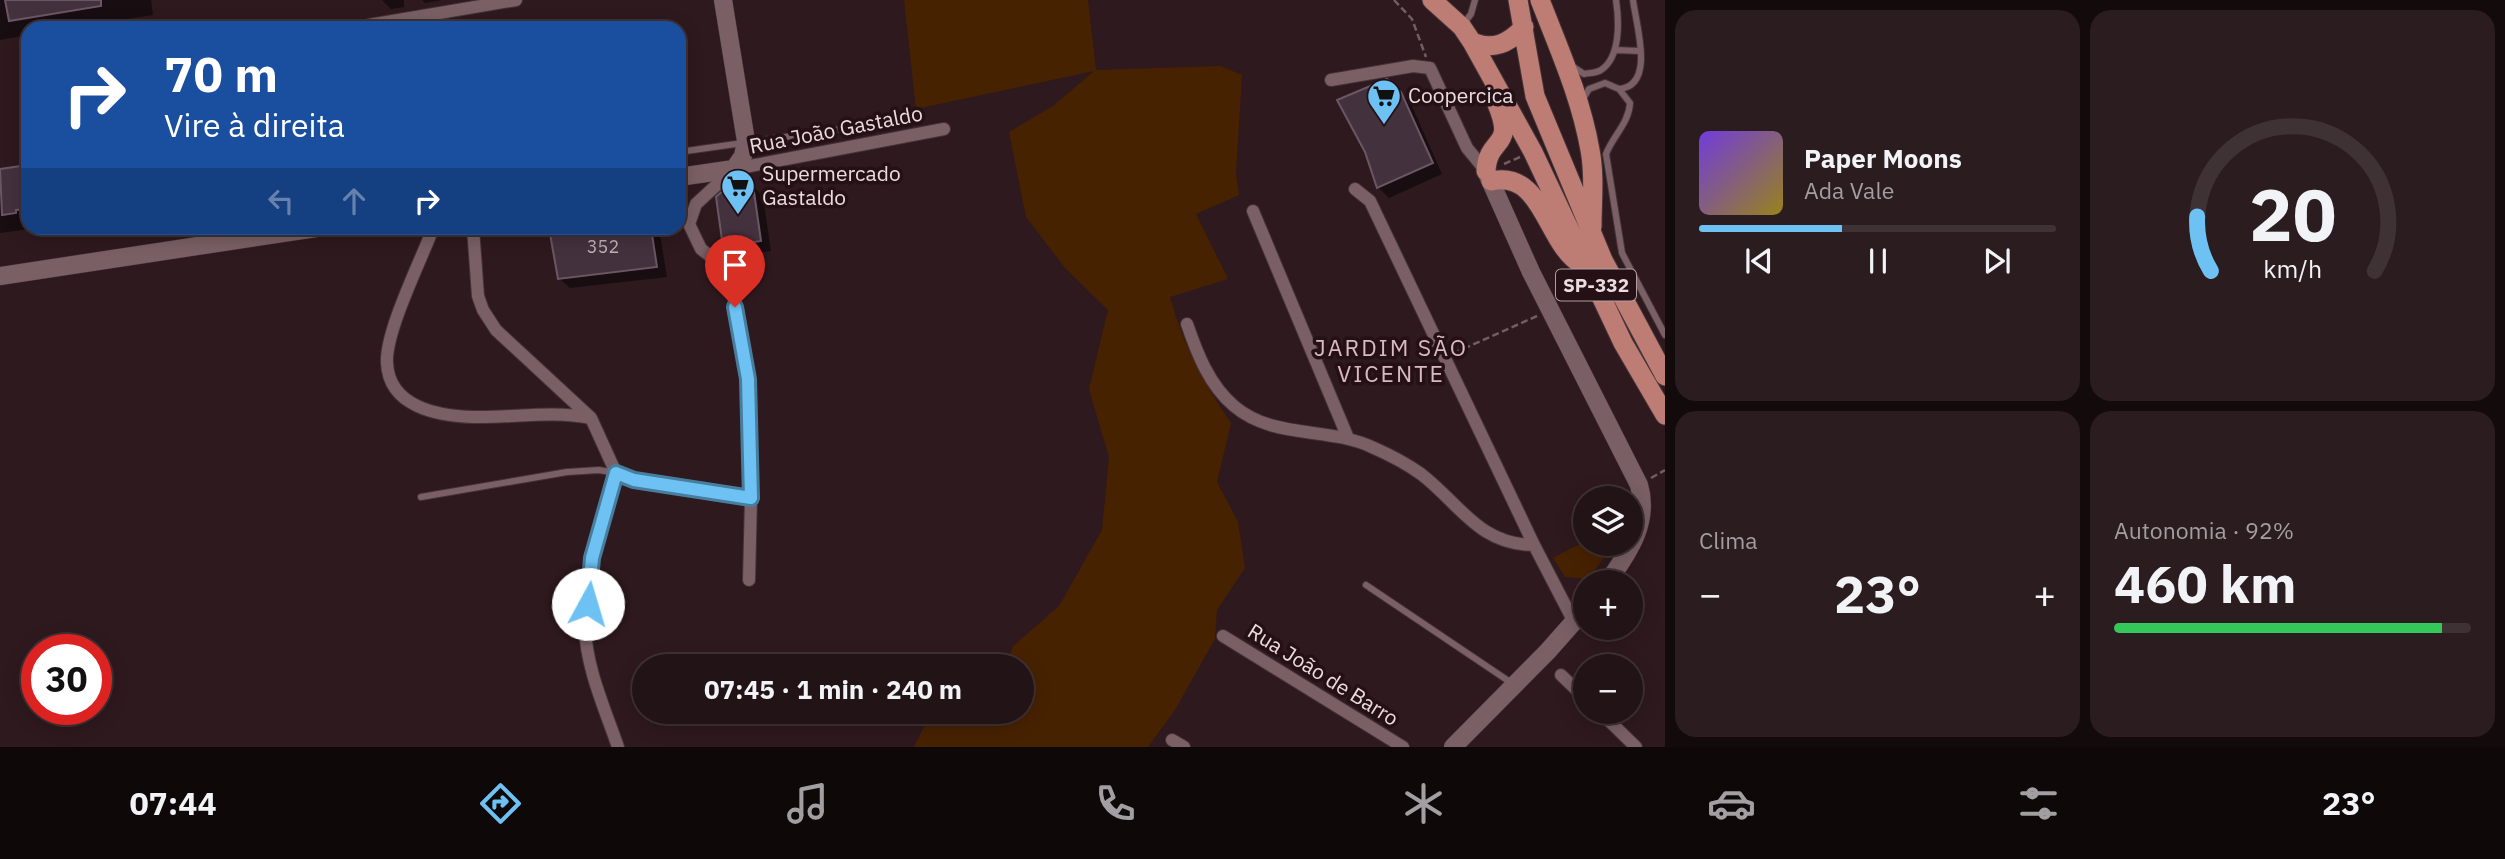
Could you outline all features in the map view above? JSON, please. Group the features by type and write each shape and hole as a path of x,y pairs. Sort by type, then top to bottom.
{"main road":[{"name":"SP-332","path":"1432,0 1467,34 1533,152 1623,343 1665,415"},
{"path":"1540,0 1563,58 1581,115 1592,167 1592,235"},
{"name":"SP-332","path":"1517,2 1524,27 1535,96 1592,235 1636,325 1665,376"},
{"path":"1467,34 1484,46 1494,47 1513,38 1524,27"},
{"path":"1492,79 1494,97 1505,131 1501,141 1487,158 1489,176 1523,187 1535,198 1566,251 1588,268"}],"street":[{"path":"393,21 516,0"},
{"path":"723,0 746,141 743,156 734,169 696,204 690,224 701,249 723,266 731,283 748,379 751,498 749,580"},
{"path":"1331,80 1413,66 1430,68 1468,148 1489,176 1531,272 1639,485 1643,510 1638,532 1615,570"},
{"name":"Rua João Gastaldo","path":"734,169 944,129"},
{"path":"686,176 734,169"},
{"path":"1354,189 1370,201 1534,545 1573,604"},
{"path":"1253,211 1348,438"},
{"path":"0,276 270,235"},
{"path":"430,235 390,336 386,364 393,383 406,401 424,411 472,417 549,413 591,418"},
{"path":"473,235 478,296 483,310 496,330 591,418 616,473 592,558 585,627 594,674 618,747"},
{"path":"1187,324 1199,358 1215,385 1240,411 1281,429 1348,438 1374,447 1420,473 1485,533 1514,545 1534,545"},
{"path":"616,473 634,480 751,498"},
{"path":"1453,747 1573,623"},
{"name":"Rua João de Barro","path":"1223,636 1403,747"},
{"path":"1561,675 1573,687"},
{"path":"1612,724 1636,747"},
{"path":"1172,740 1184,747"}],"lane":[{"path":"1467,34 1475,0"},
{"path":"1563,58 1584,74 1601,70 1615,50 1616,0"},
{"path":"1581,115 1583,97 1588,89 1605,83 1626,89 1640,77 1642,65 1633,0"},
{"path":"1615,50 1640,51"},
{"path":"1619,89 1630,103 1628,118 1609,145 1606,154 1622,253 1665,335"},
{"path":"686,151 856,127"},
{"path":"421,497 566,472 599,470 616,473"},
{"path":"1366,584 1515,685"}],"path":[{"path":"1394,0 1412,19 1430,68"},
{"path":"1489,176 1533,152"},
{"path":"1444,357 1550,310"}],"shaded area":[{"path":"904,0 1088,0 1096,70 1221,66 1242,75 1236,173 1239,195 1196,214 1228,279 1170,297 1195,363 1231,423 1217,482 1238,522 1245,568 1217,610 1215,639 1175,710 1148,747 914,747 925,725 1034,724 1034,654 1010,654 1013,646 1059,606 1102,530 1109,457 1089,389 1108,310 1065,268 1026,217 1009,132 1053,106 1094,71 916,109"},
{"path":"1573,547 1573,556 1605,556 1595,570 1573,570 1573,578 1565,577 1553,558"}],"building":[{"path":"5,0 101,0 101,6 9,21"},
{"name":"Coopercica","path":"1387,79 1401,92 1433,163 1377,188 1365,152 1337,100"},
{"path":"21,166 21,210 16,210 16,213 2,215 0,169"},
{"name":"Supermercado Gastaldo","path":"753,185 761,241 723,247 716,197 726,188"},
{"path":"550,235 652,235 657,267 558,279"}],"place":[{"name":"Coopercica","path":"1384,126"},
{"name":"Supermercado Gastaldo","path":"738,216"}],"district":[{"name":"JARDIM SÃO VICENTE","path":"1391,361"}],"route":[{"path":"588,604 592,558 616,473 634,480 751,498 748,379 735,307"}]}
